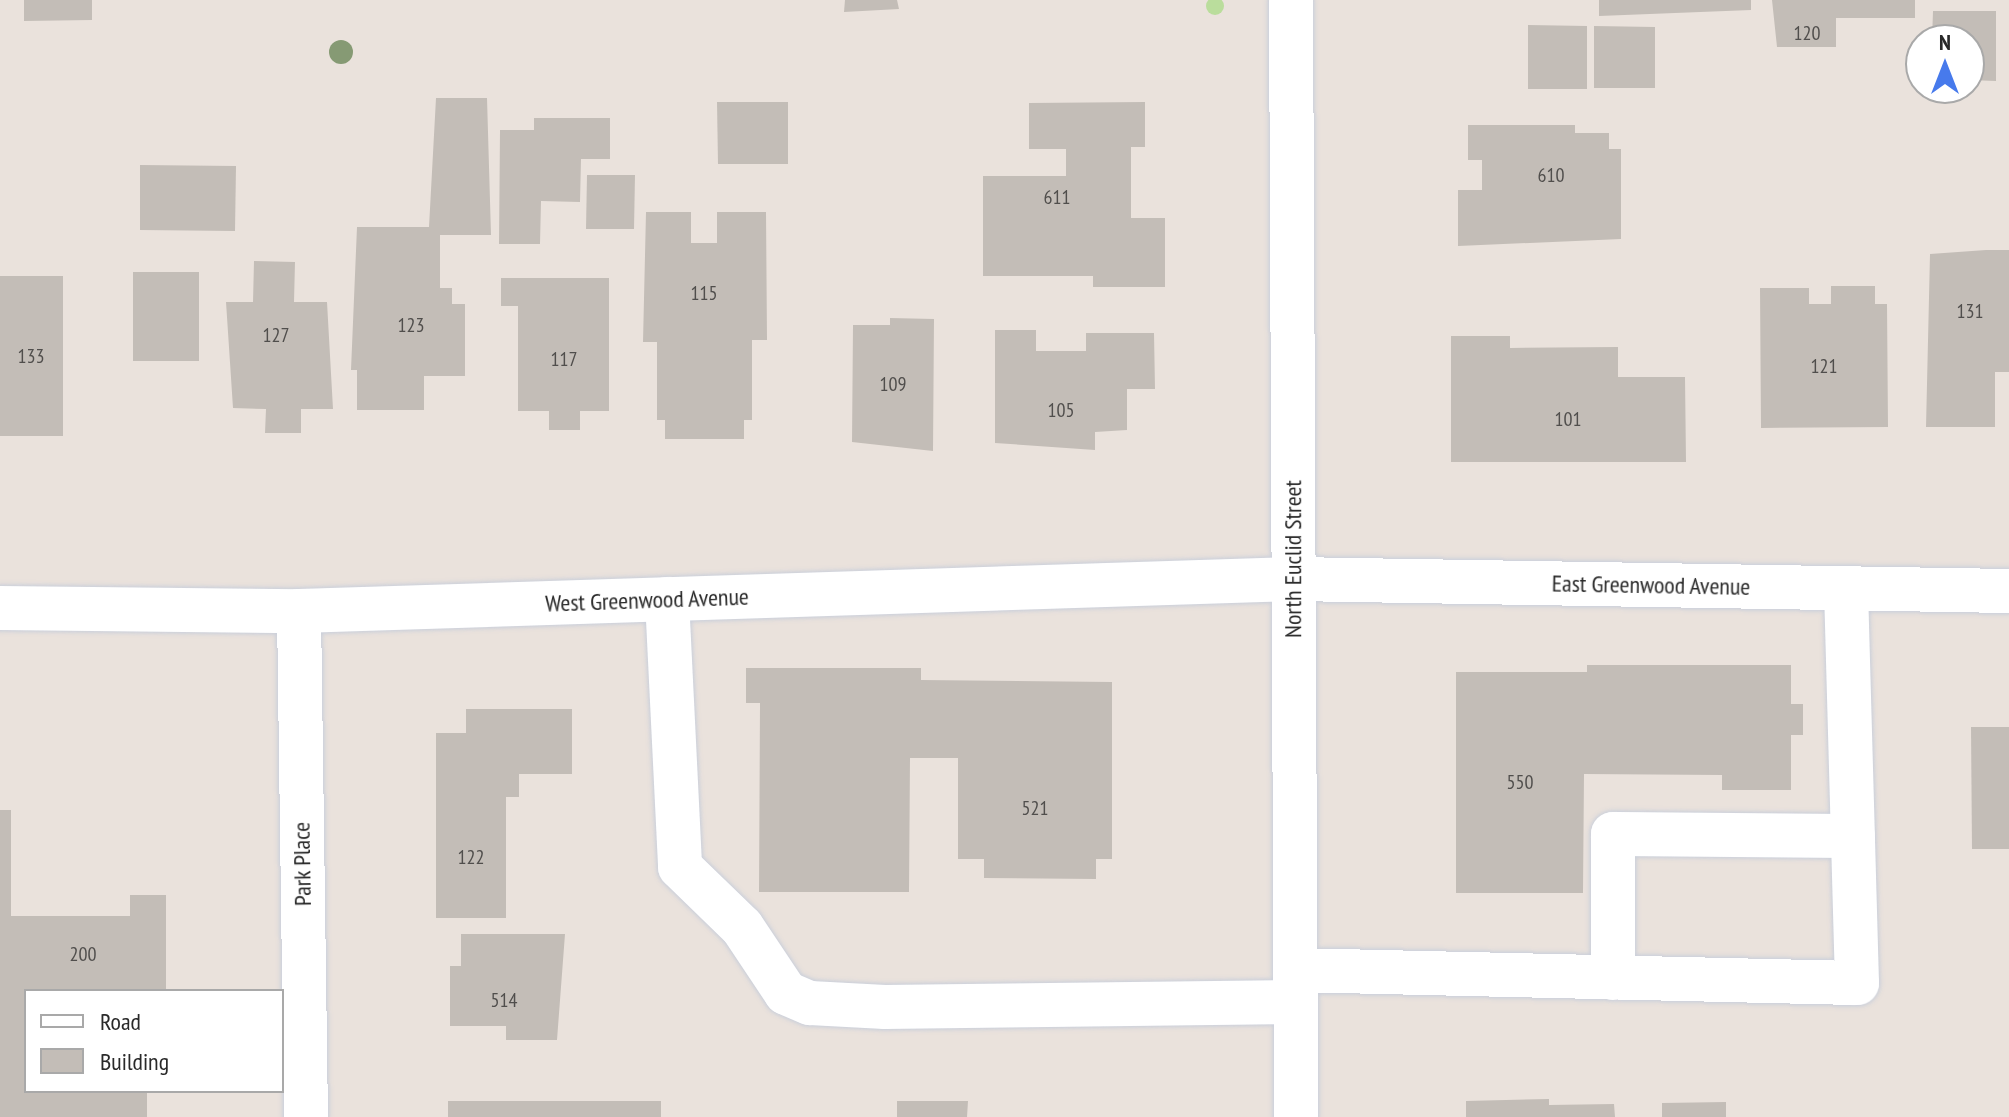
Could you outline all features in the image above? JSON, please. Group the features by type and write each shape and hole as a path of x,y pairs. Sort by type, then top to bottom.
{"street":[{"name":"North Euclid Street","path":"1291,0 1296,1117"},
{"name":"East Greenwood Avenue","path":"1293,579 2009,591"},
{"name":"West Greenwood Avenue","path":"0,608 299,611 1293,579"},
{"path":"667,599 680,867 742,927 786,993 810,1003 885,1007 1295,986 1613,978 1857,983 1846,588"},
{"name":"Park Place","path":"299,611 306,1117"},
{"path":"1613,978 1613,834 1853,836"}],"green space":[{"path":"1208,-1 1222,-1 1224,10 1219,15 1211,15 1206,10"}],"building":[{"path":"24,0 92,0 92,20 24,21"},
{"path":"845,0 897,0 899,9 844,12"},
{"path":"1599,0 1751,0 1751,10 1599,16"},
{"path":"1772,0 1915,0 1915,18 1836,18 1836,47 1777,47"},
{"path":"1933,11 1996,11 1996,81 1985,81 1985,24 1933,24"},
{"path":"1528,25 1587,26 1587,89 1528,89"},
{"path":"1594,26 1655,27 1655,88 1594,88"},
{"path":"436,98 487,98 491,235 440,235 440,288 452,288 452,304 465,304 465,376 424,376 424,410 357,410 357,370 351,370 357,227 429,227"},
{"path":"717,102 788,102 788,164 718,164"},
{"path":"1145,102 1145,147 1131,147 1131,218 1165,218 1165,287 1093,287 1093,276 983,276 983,176 1066,176 1066,149 1029,149 1029,103"},
{"path":"534,118 610,118 610,159 581,159 580,202 541,201 540,244 499,244 500,130 534,130"},
{"path":"1468,125 1575,125 1575,133 1609,133 1609,149 1621,149 1621,239 1458,246 1458,190 1482,190 1482,160 1468,160"},
{"path":"140,165 236,166 235,231 140,230"},
{"path":"587,175 635,175 634,229 586,229"},
{"path":"646,212 691,212 691,243 717,243 717,212 766,212 767,340 752,340 752,420 744,420 744,439 665,439 665,420 657,420 657,342 643,342"},
{"path":"2009,250 2009,372 1995,372 1995,427 1926,427 1930,254"},
{"path":"254,261 295,262 294,302 327,302 333,409 301,409 301,433 265,433 266,409 233,408 226,302 253,302"},
{"path":"133,272 199,272 199,361 133,361"},
{"path":"0,276 63,276 63,436 0,436"},
{"path":"501,278 609,278 609,411 580,411 580,430 549,430 549,411 518,411 518,306 501,306"},
{"path":"1831,286 1875,286 1875,304 1887,304 1888,427 1761,428 1760,288 1809,288 1809,304 1831,304"},
{"path":"890,318 934,319 933,451 852,442 853,325 890,325"},
{"path":"995,330 1036,330 1036,351 1086,351 1086,333 1154,333 1155,389 1127,389 1127,430 1095,432 1095,450 995,443"},
{"path":"1451,336 1510,336 1510,348 1618,347 1618,377 1685,377 1686,462 1451,462"},
{"path":"1587,665 1791,665 1791,704 1803,704 1803,735 1791,735 1791,790 1722,790 1722,775 1584,774 1583,893 1456,893 1456,672 1587,672"},
{"path":"746,668 921,668 921,680 1112,682 1112,859 1096,859 1096,879 984,878 984,859 958,859 958,758 910,758 909,892 759,892 760,703 746,703"},
{"path":"466,709 572,709 572,774 519,774 519,797 506,797 506,918 436,918 436,733 466,733"},
{"path":"1971,727 2009,727 2009,849 1972,849"},
{"path":"0,810 11,810 11,916 130,916 130,895 166,895 166,989 24,989 24,1093 147,1093 147,1117 0,1117"},
{"path":"461,934 565,934 557,1040 506,1040 506,1026 450,1026 450,966 461,966"},
{"path":"1549,1099 1549,1105 1614,1104 1615,1117 1466,1117 1466,1101"},
{"path":"448,1101 661,1101 661,1117 448,1117"},
{"path":"897,1101 968,1101 967,1117 897,1117"},
{"path":"1726,1102 1726,1117 1662,1117 1662,1103"}]}
